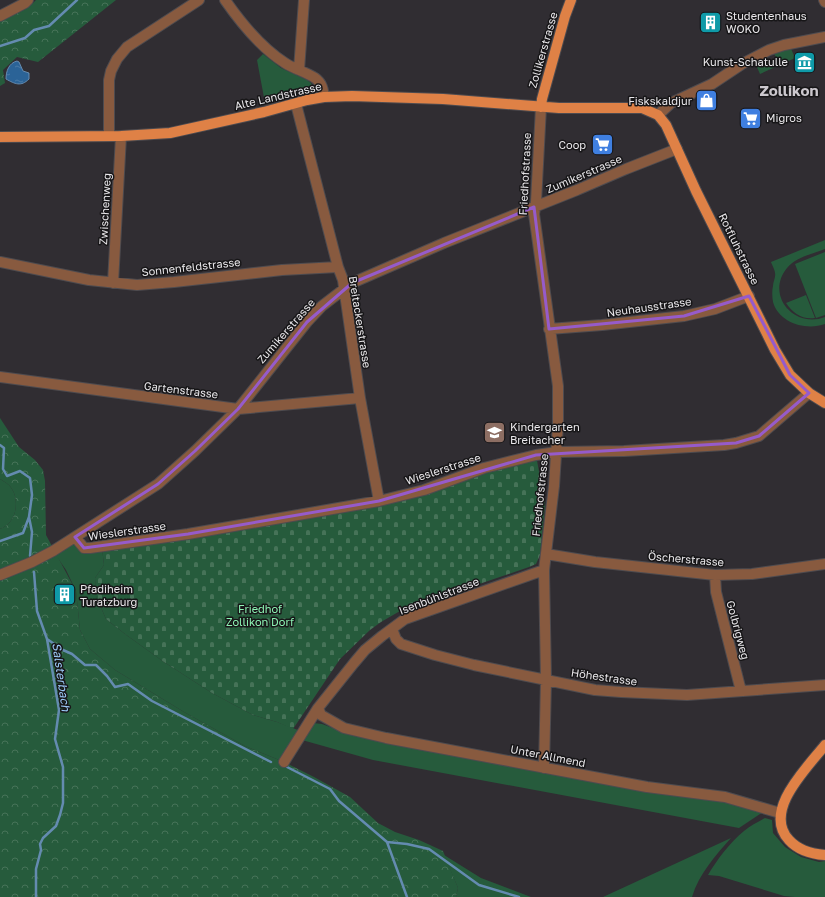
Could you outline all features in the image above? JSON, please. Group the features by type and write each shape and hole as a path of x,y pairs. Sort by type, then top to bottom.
{"main road":[{"name":"Zollikerstrasse","path":"541,107 542,98 565,16 571,0"},
{"name":"Alte Landstrasse","path":"0,137 121,136 170,133 324,97 352,96 443,99 541,107 634,107 642,108 658,115"},
{"name":"Rotfluhstrasse","path":"658,115 666,125 775,350 790,375 809,393 825,403"},
{"path":"825,745 787,794 776,812 784,836 791,843 812,854 825,855"}],"street":[{"path":"0,16 28,0"},
{"path":"109,136 109,80 117,58 127,47 199,0"},
{"path":"225,0 240,22 266,49 285,63 315,78 322,85 324,97"},
{"path":"299,70 304,0"},
{"path":"658,115 671,103 712,84 742,64 769,50 800,41 825,37"},
{"name":"Breitackerstrasse","path":"296,104 338,267 343,280 360,398 379,501"},
{"name":"Friedhofstrasse","path":"541,107 536,202 534,214 558,386 557,452 544,570 546,680 544,768"},
{"name":"Zwischenweg","path":"113,283 121,136"},
{"name":"Zumikerstrasse","path":"0,575 32,562 75,537 158,484 195,451 238,409 306,322 322,306 352,283 677,149"},
{"name":"Sonnenfeldstrasse","path":"0,262 89,280 137,285 268,271 338,267"},
{"name":"Neuhausstrasse","path":"549,329 684,316 715,309 749,296"},
{"name":"Gartenstrasse","path":"0,377 238,409 360,398"},
{"name":"Wieslerstrasse","path":"75,537 84,548 90,548 188,534 379,501 424,490 484,468 536,454 557,452 624,451 736,443 759,436 809,393"},
{"name":"Öscherstrasse","path":"546,554 595,562 715,575 752,574 825,564"},
{"name":"Isenbühlstrasse","path":"284,762 318,708 365,650 405,619 544,570"},
{"name":"Golbrigweg","path":"715,575 716,592 742,692"},
{"name":"Höhestrasse","path":"392,629 396,639 401,644 410,648 474,665 595,690 687,695 825,685"},
{"name":"Unter Allmend","path":"318,708 321,715 344,728 386,738 647,787 726,797 747,802 776,812"}],"highlighted area":[{"path":"534,207 549,329 684,316 749,296 790,375 809,393 759,436 736,443 536,455 379,501 188,534 84,548 75,537 158,484 195,451 238,409 307,322 352,283"}],"green space":[{"path":"36,0 116,0 38,62 17,57 3,70 5,83 0,86 0,21"},
{"path":"789,44 795,58 760,74 753,58 766,56 770,63 777,60 774,53"},
{"path":"263,54 281,68 307,80 311,83 313,88 286,93 277,99 265,103 257,60"},
{"path":"825,240 825,249 800,258 787,268 781,278 779,289 781,299 786,307 794,314 803,318 814,319 825,317 825,324 818,326 802,326 794,324 781,315 773,302 772,289 775,270 771,262"},
{"path":"825,252 825,315 816,318 795,264"},
{"path":"806,295 815,318 806,318 798,315 786,303"},
{"path":"0,418 19,447 35,460 43,470 45,481 46,535 76,591 80,630 90,649 115,670 184,712 245,746 284,762 350,797 378,823 395,832 419,840 443,851 458,888 456,897 0,897 0,529 8,524 12,519 16,501 12,489 8,484 0,479"},
{"name":"Friedhof Zollikon Dorf","path":"536,455 545,505 540,555 536,564 400,611 381,622 370,630 340,659 293,729 277,722 253,715 212,693 164,662 106,619 96,596 95,578 104,565 102,547 379,501"},
{"path":"0,479 8,484 12,489 16,506 12,519 8,524 0,529"},
{"path":"77,541 102,547 104,565 95,578 96,596 106,619 164,662 212,693 253,715 303,732 284,762 245,746 184,712 115,670 90,649 80,630 76,591 66,570 53,551"},
{"path":"313,723 322,724 354,736 674,795 729,803 763,812 739,828 373,760 302,740"},
{"path":"765,818 772,820 773,833 785,847 801,857 819,862 825,861 825,897 784,896 719,876 708,875 719,858 739,835"},
{"path":"731,838 703,873 692,897 603,897"},
{"path":"444,855 481,878 531,897 456,897 458,888"}],"water":[{"path":"17,61 19,62 23,71 29,73 29,79 21,84 6,79 8,68"}],"waterway":[{"path":"0,46 25,38 34,30 49,26 77,0"},
{"name":"Salsterbach","path":"0,445 4,448 3,469 7,476 20,471 30,478 32,495 29,517 32,532 30,556"},
{"path":"0,541 23,533 29,517"},
{"name":"Salsterbach","path":"34,572 37,611 47,639 59,710 55,739 63,767 63,803 56,826 43,838 40,844 41,850 36,869 36,897"},
{"path":"47,639 63,650 72,654 85,665 96,665 115,687 128,684 152,701 271,762"},
{"path":"287,767 330,789 339,801 387,842 407,897"},
{"path":"387,842 407,844 429,849 479,885 519,897"}],"place":[{"name":"Studentenhaus WOKO","path":"710,22"},
{"name":"Kunst-Schatulle","path":"804,62"},
{"name":"Fiskskaldjur","path":"707,101"},
{"name":"Migros","path":"750,118"},
{"name":"Coop","path":"602,145"},
{"name":"Kindergarten Breitacher","path":"494,433"},
{"name":"Pfadiheim Turatzburg","path":"64,595"}],"district":[{"name":"Zollikon","path":"789,91"}]}
